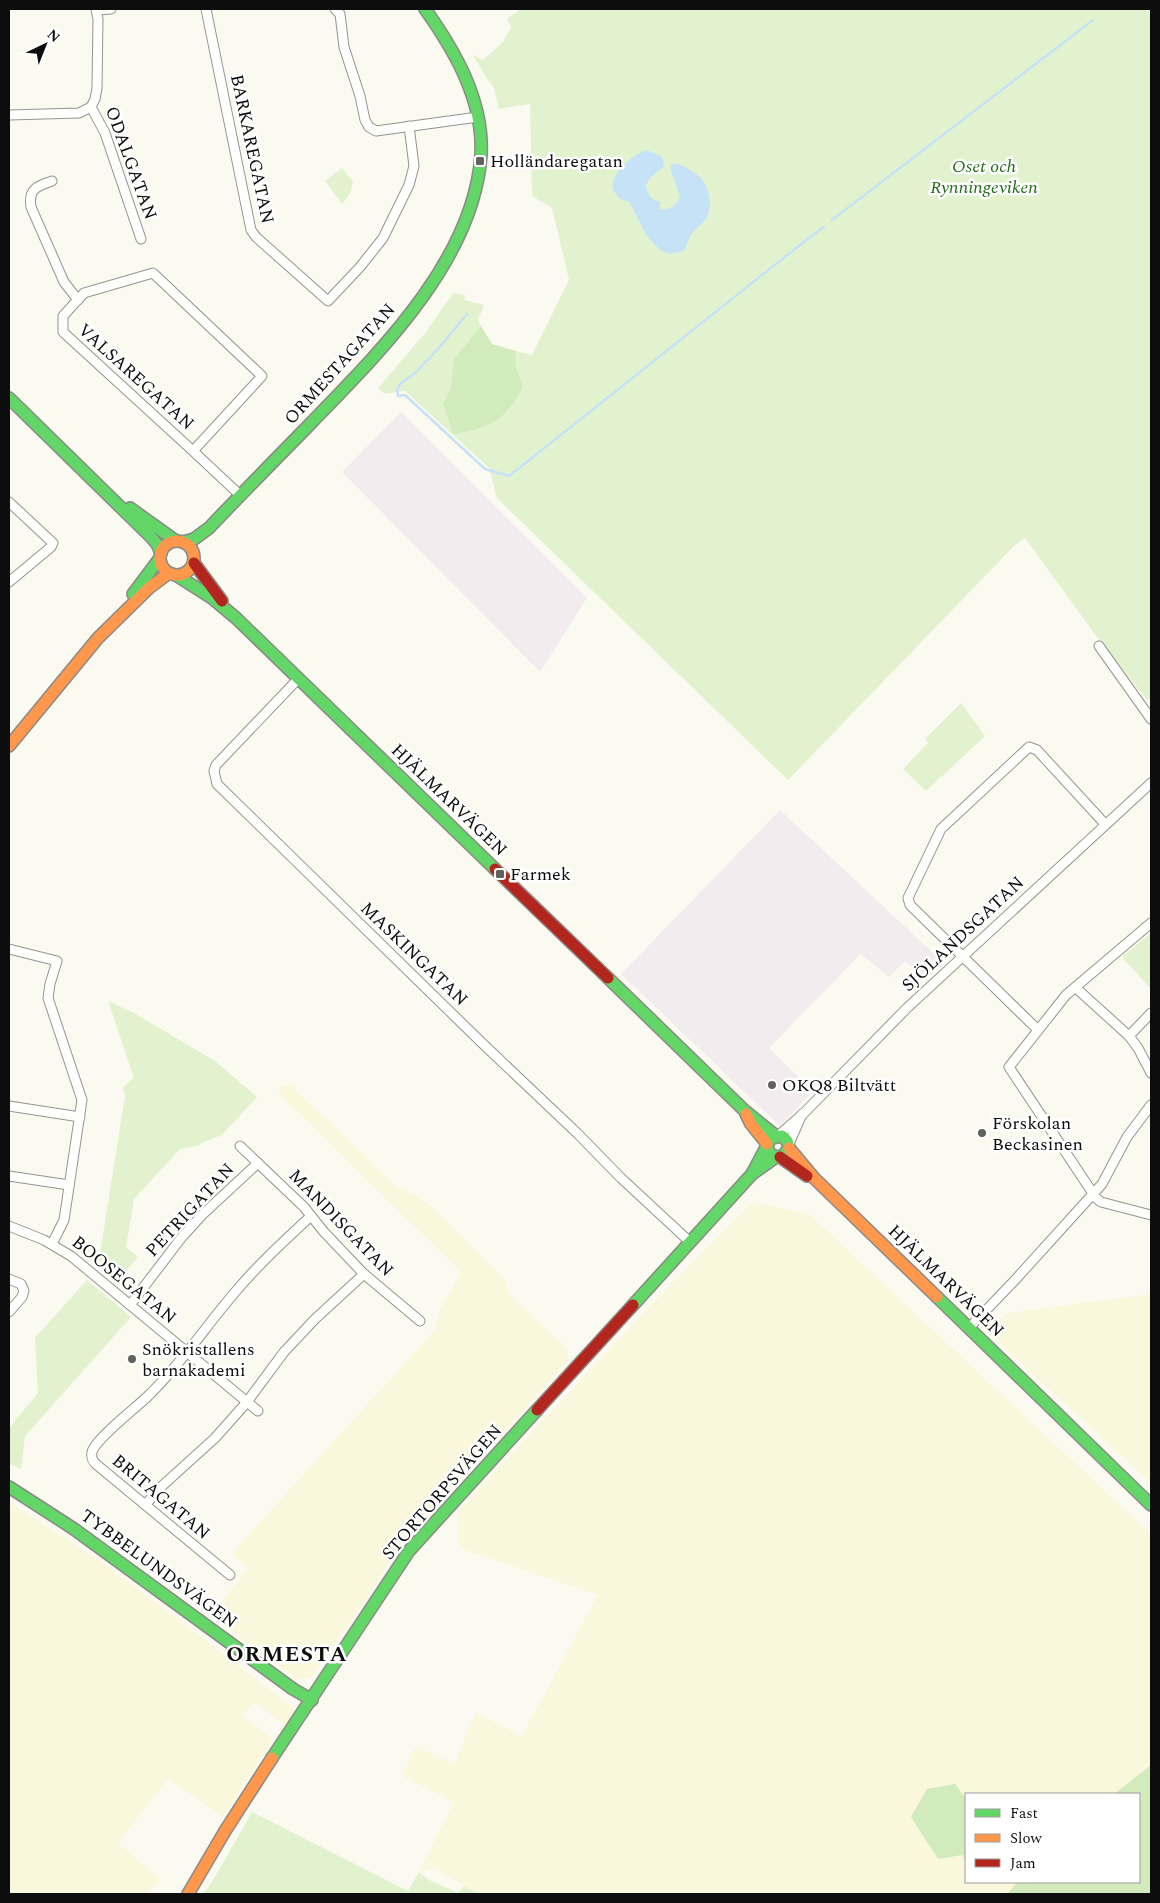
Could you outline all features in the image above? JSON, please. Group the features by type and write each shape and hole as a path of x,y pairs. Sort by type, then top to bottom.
{"street":[{"path":"96,10 111,9"},
{"name":"BARKAREGATAN","path":"206,9 251,230 256,237 328,300 360,268 383,238 409,185 414,166 409,126"},
{"path":"336,9 340,14 344,47 360,96 365,120 369,127 376,130 478,117"},
{"name":"ORMESTAGATAN","path":"180,541 194,539 209,528 385,345 433,280 465,223 479,176 481,154 478,117 467,78 425,9"},
{"name":"ODALGATAN","path":"96,10 97,88 91,106 105,133 141,239"},
{"path":"9,114 79,113 91,106"},
{"name":"VALSAREGATAN","path":"52,182 39,186 32,192 30,199 31,207 63,279 78,300"},
{"name":"VALSAREGATAN","path":"193,451 262,376 153,274 84,294 63,316 63,332 241,496"},
{"path":"9,398 150,536 157,544 162,566 173,574"},
{"path":"9,746 82,655 111,624 155,582 173,574 188,572 194,561 192,549 105,492"},
{"path":"9,502 53,543 51,547 9,582"},
{"name":"ORMESTAGATAN","path":"194,561 209,528"},
{"path":"111,624 161,556 166,545 180,541"},
{"name":"HJÄLMARVÄGEN","path":"194,561 236,618"},
{"name":"HJÄLMARVÄGEN","path":"173,574 208,595 236,618 745,1111 777,1136"},
{"path":"1099,646 1151,719"},
{"name":"MASKINGATAN","path":"298,679 216,765 214,771 217,784 620,1178 690,1242"},
{"path":"1038,1030 910,905 908,898 941,829 1029,747 1037,750 1105,824"},
{"name":"SJÖLANDSGATAN","path":"777,1136 802,1114 865,1049 962,956 1151,783"},
{"path":"1151,922 1066,995 1009,1067 1093,1194 1101,1202 1151,1215"},
{"path":"9,950 57,961 48,998 81,1097 80,1117 63,1225 52,1244"},
{"path":"1076,988 1129,1036 1138,1048 1151,1073"},
{"path":"1129,1036 1151,1013"},
{"path":"969,1328 1103,1182 1127,1137 1151,1105"},
{"path":"9,1106 80,1117"},
{"name":"HJÄLMARVÄGEN","path":"745,1111 751,1124 767,1146"},
{"name":"SJÖLANDSGATAN","path":"789,1146 802,1114"},
{"path":"777,1136 785,1138 789,1146 786,1154 778,1157 770,1155 767,1146 771,1138 777,1136"},
{"name":"MANDISGATAN","path":"240,1146 304,1207 364,1274 420,1322"},
{"name":"STORTORPSVÄGEN","path":"752,1174 767,1146"},
{"name":"HJÄLMARVÄGEN","path":"789,1146 814,1178 1151,1505"},
{"name":"HJÄLMARVÄGEN","path":"778,1157 802,1173 814,1178"},
{"name":"STORTORPSVÄGEN","path":"188,1894 225,1831 396,1569 410,1551 752,1174 778,1157"},
{"name":"PETRIGATAN","path":"130,1305 179,1240 202,1215 258,1162"},
{"path":"9,1176 69,1185"},
{"name":"BRITAGATAN","path":"230,1575 97,1465 92,1460 92,1452 99,1440 172,1372 235,1292 275,1249 311,1216"},
{"name":"BOOSEGATAN","path":"9,1226 52,1244 71,1256 258,1411"},
{"path":"145,1505 162,1486 215,1438 247,1402 284,1352 315,1319 364,1274"},
{"path":"9,1279 22,1284 24,1291 9,1312"},
{"name":"TYBBELUNDSVÄGEN","path":"9,1487 74,1529 294,1689 312,1700"}],"shaded area":[{"path":"401,412 587,598 540,672 342,472"},
{"path":"780,810 943,962 926,980 905,961 889,977 861,954 769,1048 813,1091 780,1126 621,974"}],"green space":[{"name":"Oset och Rynningeviken","path":"521,9 1151,9 1151,698 1147,700 1102,644 1025,538 1015,545 788,780 497,498 489,468 405,391 385,394 378,388 426,332 453,293 465,295 464,300 484,305 478,320 481,326 455,359 451,388 443,403 523,387 515,364 516,351 532,355 569,280 552,208 532,196 530,104 499,109 493,86 473,55 483,60 503,42 511,27 507,19"},
{"path":"342,168 353,182 350,194 342,204 325,181"},
{"path":"481,326 492,344 516,351 515,364 523,387 510,408 495,421 477,429 453,434 443,403 451,388 454,359"},
{"path":"961,703 985,736 926,791 903,769 928,743 925,739"},
{"path":"1151,933 1151,989 1122,957"},
{"path":"108,1001 134,1013 215,1061 257,1097 222,1135 198,1146 180,1149 134,1199 126,1247 138,1257 120,1278 99,1260 125,1096 123,1087 134,1078"},
{"path":"280,1086 292,1086 399,1189 416,1195 438,1212 507,1281 507,1292 568,1349 568,1361 394,1554 366,1601 311,1677 297,1679 214,1619 215,1609 248,1569 232,1553 435,1330 439,1312 461,1272 279,1094"},
{"path":"752,1202 809,1214 1151,1534 1151,1765 1115,1793 965,1793 965,1798 955,1784 962,1855 965,1858 965,1883 1017,1883 1007,1894 480,1894 434,1869 419,1872 454,1802 402,1776 416,1746 454,1764 476,1713 522,1736 598,1595 459,1548 458,1511 651,1305"},
{"path":"87,1280 131,1317 25,1436 21,1469 9,1464 9,1428 38,1393 35,1338"},
{"path":"1151,1294 1151,1483 986,1331 1007,1313"},
{"path":"9,1502 112,1569 296,1710 286,1726 255,1703 242,1715 273,1739 223,1817 168,1779 118,1843 162,1880 146,1894 9,1894"},
{"path":"1151,1765 1151,1894 1007,1894 1017,1883 1140,1883 1140,1793 1115,1793"},
{"path":"955,1784 965,1798 965,1858 962,1855 938,1859 911,1817 927,1789"},
{"path":"252,1812 408,1891 419,1872 429,1880 458,1893 464,1886 480,1894 203,1894 212,1882"}],"water":[{"path":"646,150 660,156 664,164 663,168 649,180 646,186 650,197 660,202 660,209 664,210 671,207 680,197 670,168 672,164 688,168 700,178 707,188 710,201 708,214 706,219 692,233 684,251 670,254 660,250 646,235 630,203 619,198 613,190 613,183 618,171 635,156"}],"waterway":[{"path":"832,220 1093,20"},
{"path":"467,314 438,349 414,374 401,383 397,389 398,396 405,395 485,469 509,476 824,227"}],"traffic: fast":[{"path":"183,542 194,539 209,528 367,365 420,301 443,266 461,231 475,193 481,155 478,115 473,96 457,59 425,9"},
{"path":"9,398 150,536 157,544 161,553"},
{"path":"130,508 176,541"},
{"path":"133,594 160,558"},
{"path":"176,575 212,598 236,618 495,869"},
{"path":"608,978 745,1111 776,1136"},
{"path":"752,1174 771,1138 782,1136 787,1141 789,1148 783,1156 777,1157 771,1155 767,1148"},
{"path":"633,1305 752,1174 776,1157"},
{"path":"937,1297 1151,1505"},
{"path":"272,1758 409,1551 537,1410"},
{"path":"9,1487 74,1529 293,1689 312,1700"}],"traffic: slow":[{"path":"177,541 184,542 189,546 193,551 194,558 193,565 189,570 184,574 177,575 170,574 165,570 161,565 160,558 161,551 165,546 170,542 177,541"},
{"path":"9,746 98,638 149,588 169,573"},
{"path":"746,1114 751,1124 767,1144"},
{"path":"789,1148 814,1178 937,1297"},
{"path":"188,1894 225,1831 272,1758"}],"traffic: jam":[{"path":"194,563 222,601"},
{"path":"495,869 608,978"},
{"path":"780,1157 807,1176"},
{"path":"537,1410 633,1305"}],"place":[{"name":"Holländaregatan","path":"480,161"},
{"name":"Farmek","path":"500,874"},
{"name":"OKQ8 Biltvätt","path":"772,1085"},
{"name":"Förskolan Beckasinen","path":"982,1133"},
{"name":"Snökristallens barnakademi","path":"132,1359"}],"district":[{"name":"ORMESTA","path":"287,1654"}]}
